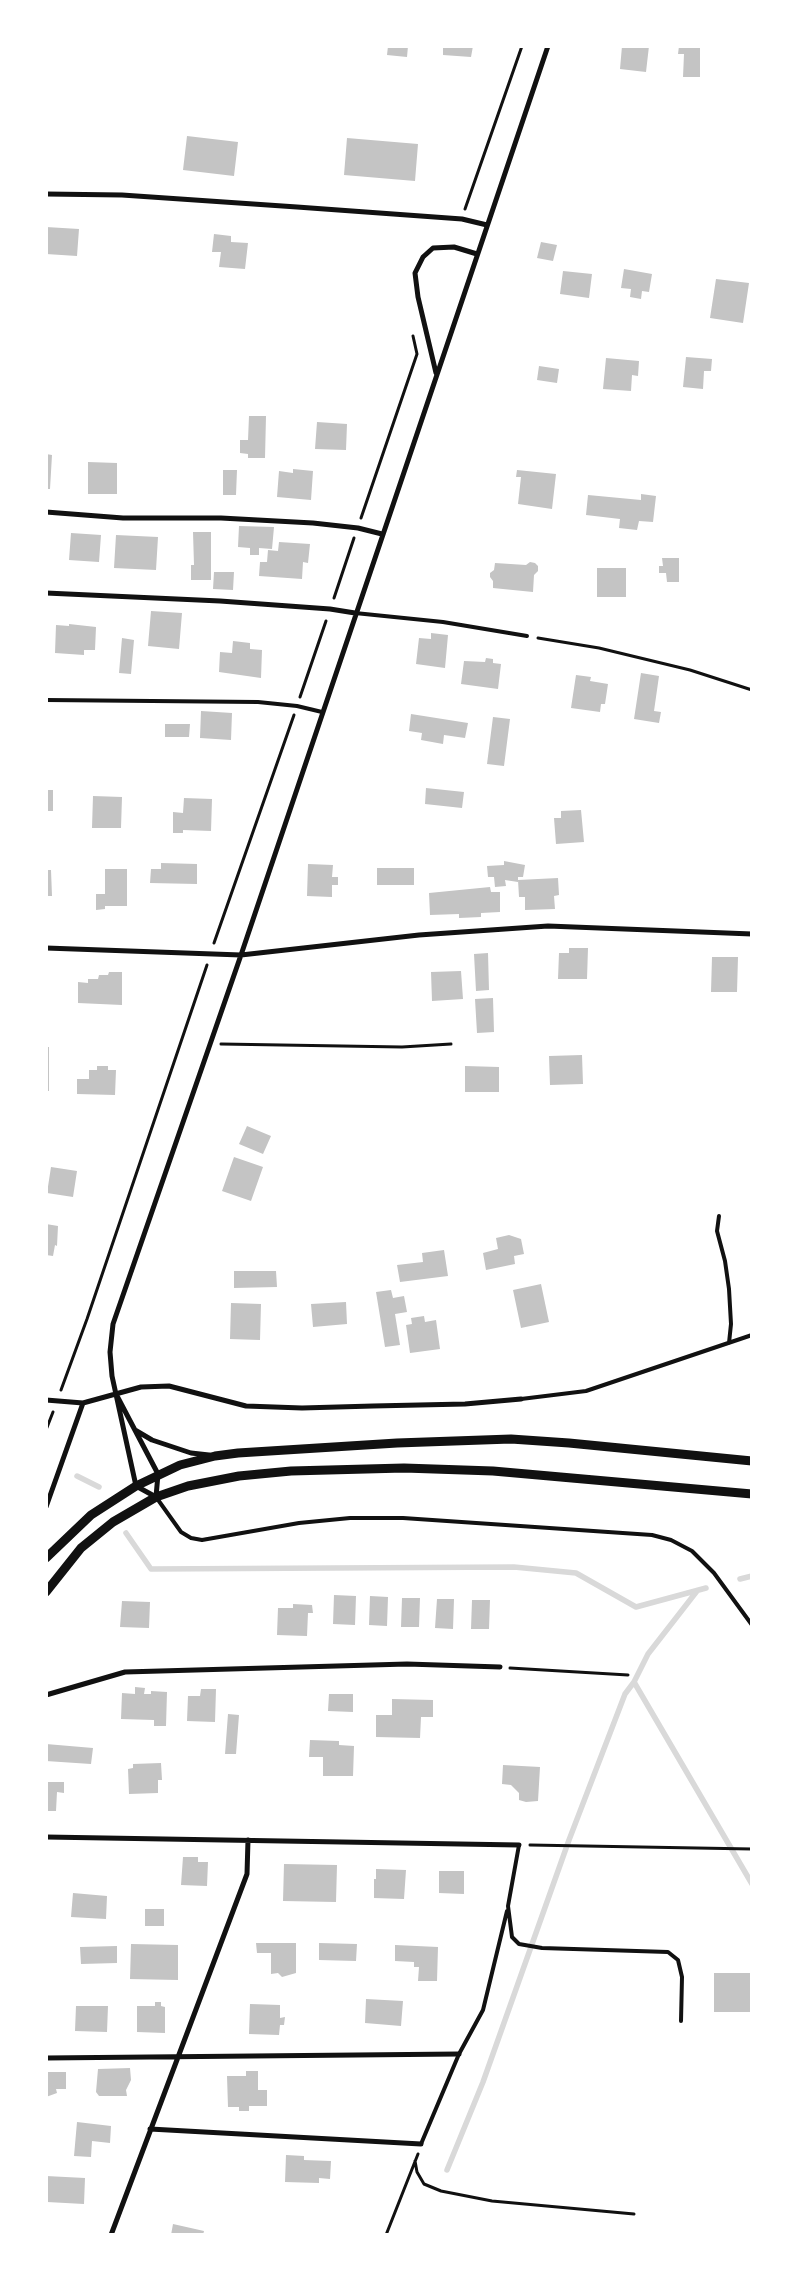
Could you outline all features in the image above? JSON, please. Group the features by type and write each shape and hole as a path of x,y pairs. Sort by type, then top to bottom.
{"street":[{"path":"156,1497 136,1486 116,1394 110,1352 114,1324 241,955 476,254 548,46"},
{"path":"46,194 122,195 297,207 462,219 487,225"},
{"path":"436,373 418,297 415,273 423,257 433,248 454,247 476,254"},
{"path":"46,512 123,518 221,518 314,523 358,528 382,534"},
{"path":"46,593 220,600 330,609 355,614"},
{"path":"46,948 241,955 419,936 548,926 752,934"},
{"path":"46,1400 83,1403 141,1387 169,1386 246,1406 302,1408 465,1404 522,1399"},
{"path":"116,1394 158,1474 156,1497"},
{"path":"46,1507 83,1403"},
{"path":"135,1430 160,1442 191,1453 215,1456 397,1443 511,1439 752,1460"},
{"path":"46,1558 91,1515 136,1486 158,1474 215,1456"},
{"path":"46,1592 59,1573 81,1548 113,1522 156,1497 188,1486 239,1476 291,1471 404,1468 512,1473 752,1494"},
{"path":"46,1696 125,1672 407,1664 500,1667"},
{"path":"46,1837 520,1845"},
{"path":"111,2235 247,1874 248,1840"},
{"path":"46,2058 459,2054"},
{"path":"150,2129 421,2144"}],"lane":[{"path":"355,614 443,622 527,636"},
{"path":"46,700 258,702 297,706 322,712"},
{"path":"719,1216 717,1232 725,1260 729,1289 731,1324 729,1343"},
{"path":"522,1399 586,1391 752,1335"},
{"path":"156,1497 181,1532 191,1538 202,1540 299,1523 377,1518 403,1518 652,1535 672,1540 692,1551 714,1573 752,1625"},
{"path":"421,2144 459,2054 483,2010 508,1906 520,1845"},
{"path":"508,1906 510,1931 512,1937 519,1944 542,1948 668,1952 678,1960 682,1977 681,2021"}],"path":[{"path":"527,636 599,648 672,666 752,690"},
{"path":"210,1044 402,1047 451,1044"},
{"path":"46,1430 57,1400"},
{"path":"500,1667 628,1675"},
{"path":"520,1845 565,1844 752,1849"},
{"path":"386,2235 421,2144"},
{"path":"415,2161 417,2172 424,2184 441,2191 492,2201 634,2214"}],"building":[{"path":"388,46 408,46 407,57 387,55"},
{"path":"443,46 473,46 471,57 443,55"},
{"path":"622,46 649,46 646,72 620,69"},
{"path":"679,46 700,46 700,77 683,77 684,54 678,54"},
{"path":"187,136 238,142 234,176 183,170"},
{"path":"347,138 418,144 415,181 344,175"},
{"path":"46,227 79,229 77,256 46,254"},
{"path":"214,234 231,236 231,242 248,243 245,269 219,267 221,252 212,252"},
{"path":"541,242 557,245 553,261 537,258"},
{"path":"624,269 652,274 649,292 642,291 641,299 630,297 631,289 621,288"},
{"path":"563,271 592,274 589,298 560,294"},
{"path":"716,279 749,283 743,323 710,318"},
{"path":"686,357 712,359 711,371 704,371 703,389 683,387"},
{"path":"606,358 639,361 638,376 632,375 631,391 603,389"},
{"path":"539,366 559,369 557,383 537,380"},
{"path":"249,416 266,416 265,458 248,458 248,454 240,453 240,440 248,440"},
{"path":"317,422 347,424 346,450 315,449"},
{"path":"46,454 52,455 50,489 46,489"},
{"path":"88,462 117,463 117,494 88,494"},
{"path":"293,469 313,471 311,500 277,497 279,471 293,473"},
{"path":"223,470 237,470 236,495 223,495"},
{"path":"517,470 556,474 552,509 518,504 521,477 516,477"},
{"path":"641,494 656,496 653,522 639,521 637,530 619,528 620,519 586,515 588,495 641,500"},
{"path":"239,526 274,527 272,549 259,548 259,555 250,555 250,548 238,547"},
{"path":"193,532 211,532 211,580 191,580 191,565 194,565"},
{"path":"71,533 101,535 99,562 69,560"},
{"path":"116,535 158,537 156,570 114,568"},
{"path":"279,542 310,544 308,563 303,562 302,579 259,576 260,562 267,562 268,550 278,551"},
{"path":"662,558 679,558 679,582 667,582 666,573 659,573 659,566 663,566"},
{"path":"530,562 538,566 538,571 534,575 533,592 493,588 490,573 494,570 495,563 526,565"},
{"path":"597,568 626,568 626,597 597,597"},
{"path":"214,572 234,572 233,590 213,589"},
{"path":"151,611 182,613 179,649 148,646"},
{"path":"69,624 96,627 95,650 84,650 84,655 55,653 56,625 69,626"},
{"path":"431,633 448,635 445,668 416,664 419,638 431,639"},
{"path":"122,638 134,640 131,674 119,673"},
{"path":"233,641 250,643 250,649 262,650 261,678 219,672 220,652 232,653"},
{"path":"486,658 493,659 493,663 501,664 498,689 461,684 464,661 485,662"},
{"path":"641,673 659,676 654,711 661,712 659,723 634,719"},
{"path":"576,675 591,677 590,681 608,684 605,704 601,704 600,712 571,708"},
{"path":"201,711 232,713 231,740 200,738"},
{"path":"411,714 468,723 465,738 444,735 443,744 421,740 422,733 409,731"},
{"path":"493,717 510,719 504,766 487,764"},
{"path":"165,724 190,724 189,737 165,737"},
{"path":"426,788 464,792 462,808 425,804"},
{"path":"46,790 53,790 53,811 46,811"},
{"path":"93,796 122,797 121,828 92,828"},
{"path":"184,798 212,799 211,831 183,830 183,833 173,833 173,812 183,813"},
{"path":"581,810 584,842 556,844 554,818 561,818 561,811"},
{"path":"504,861 525,865 523,877 518,877 518,882 505,880 506,886 495,887 494,877 488,877 487,866 504,865"},
{"path":"161,863 197,864 197,884 150,883 151,869 161,869"},
{"path":"308,864 333,865 332,877 338,877 338,885 332,885 332,897 307,896"},
{"path":"377,868 414,868 414,885 377,885"},
{"path":"105,869 127,869 127,906 105,906 105,909 96,910 96,894 105,894"},
{"path":"46,870 51,870 52,896 46,896"},
{"path":"558,878 559,895 554,896 555,909 525,910 525,897 519,897 518,880"},
{"path":"490,887 491,892 500,892 500,912 481,913 481,917 459,918 459,914 430,915 429,893"},
{"path":"569,948 588,948 587,979 558,979 559,953 569,953"},
{"path":"488,953 489,990 476,991 474,954"},
{"path":"712,957 738,957 737,992 711,992"},
{"path":"461,971 463,999 432,1001 431,972"},
{"path":"109,972 122,972 122,1005 78,1003 78,982 88,983 88,979 98,979 99,975 108,975"},
{"path":"493,998 494,1032 477,1033 475,999"},
{"path":"46,1047 49,1047 49,1091 46,1091"},
{"path":"582,1055 583,1084 550,1085 549,1056"},
{"path":"97,1066 108,1066 108,1070 116,1070 115,1095 77,1094 77,1079 89,1079 89,1070 97,1070"},
{"path":"465,1066 499,1067 499,1092 465,1092"},
{"path":"247,1126 271,1136 263,1154 239,1144"},
{"path":"234,1157 263,1167 251,1201 222,1191"},
{"path":"51,1167 77,1171 73,1197 47,1193"},
{"path":"46,1224 58,1226 57,1246 55,1245 53,1256 46,1255"},
{"path":"509,1235 521,1239 524,1254 514,1256 515,1264 486,1270 483,1253 498,1249 496,1238"},
{"path":"444,1250 448,1276 400,1282 397,1265 423,1262 422,1253"},
{"path":"234,1271 276,1271 277,1287 234,1288"},
{"path":"541,1284 549,1322 521,1328 513,1290"},
{"path":"391,1290 393,1298 404,1296 407,1312 395,1314 400,1345 385,1347 376,1292"},
{"path":"346,1302 347,1324 313,1327 311,1304"},
{"path":"231,1303 261,1304 260,1340 230,1339"},
{"path":"424,1316 425,1322 436,1320 440,1349 410,1353 406,1325 412,1324 411,1318"},
{"path":"334,1595 356,1596 355,1625 333,1624"},
{"path":"370,1596 388,1597 387,1626 369,1625"},
{"path":"402,1598 420,1598 419,1627 401,1627"},
{"path":"437,1599 454,1599 453,1629 435,1628"},
{"path":"472,1600 490,1600 489,1629 471,1629"},
{"path":"122,1601 150,1602 149,1628 120,1627"},
{"path":"293,1604 312,1605 313,1613 308,1613 307,1636 277,1635 278,1608 293,1608"},
{"path":"135,1687 145,1688 144,1694 151,1694 151,1691 167,1692 166,1726 154,1726 154,1720 121,1719 122,1693 135,1694"},
{"path":"201,1689 216,1689 215,1722 187,1721 188,1696 200,1696"},
{"path":"329,1694 353,1694 353,1712 328,1711"},
{"path":"392,1699 433,1700 433,1717 421,1717 420,1738 376,1737 376,1715 392,1715"},
{"path":"228,1714 239,1715 236,1754 225,1754"},
{"path":"310,1740 339,1741 339,1745 354,1746 353,1776 323,1776 323,1757 309,1757"},
{"path":"46,1744 93,1748 91,1764 46,1761"},
{"path":"161,1763 162,1780 158,1780 158,1793 129,1794 128,1769 133,1768 133,1764"},
{"path":"503,1765 540,1767 538,1801 526,1802 519,1800 519,1793 511,1785 502,1784"},
{"path":"46,1782 64,1782 64,1793 57,1792 56,1811 46,1811"},
{"path":"183,1857 198,1857 198,1862 208,1862 207,1886 181,1885"},
{"path":"284,1864 337,1865 336,1902 283,1901"},
{"path":"376,1869 406,1870 404,1899 374,1898"},
{"path":"439,1871 464,1871 464,1894 439,1893"},
{"path":"73,1893 107,1896 106,1919 71,1917"},
{"path":"145,1909 164,1909 164,1926 145,1926"},
{"path":"256,1943 296,1943 296,1973 282,1977 278,1973 271,1974 271,1953 257,1953"},
{"path":"319,1943 357,1944 356,1961 319,1960"},
{"path":"131,1944 178,1945 178,1980 130,1979"},
{"path":"395,1945 438,1947 437,1981 418,1981 419,1967 414,1967 414,1962 395,1961"},
{"path":"117,1946 117,1963 81,1964 80,1947"},
{"path":"714,1973 752,1973 752,2012 714,2012"},
{"path":"366,1999 403,2001 401,2026 365,2023"},
{"path":"155,2002 161,2002 161,2006 165,2007 165,2033 137,2032 137,2006 155,2006"},
{"path":"250,2004 280,2005 280,2018 285,2017 284,2025 280,2025 279,2035 249,2034"},
{"path":"76,2006 108,2006 107,2032 75,2031"},
{"path":"130,2068 131,2080 126,2090 127,2096 99,2096 96,2092 98,2069"},
{"path":"246,2071 258,2071 258,2090 267,2090 267,2106 249,2106 249,2111 239,2111 239,2107 228,2107 227,2076 246,2076"},
{"path":"46,2072 66,2072 66,2089 56,2089 57,2093 46,2097"},
{"path":"77,2122 111,2126 110,2143 92,2141 91,2157 74,2156"},
{"path":"286,2155 304,2156 304,2160 331,2161 330,2179 319,2178 319,2183 285,2182"},
{"path":"46,2176 85,2178 84,2204 47,2202"},
{"path":"173,2224 204,2231 203,2235 171,2235"}],"waterway":[{"path":"77,1476 99,1487"},
{"path":"126,1533 151,1569 514,1567 576,1573 636,1607 706,1588"},
{"path":"740,1579 752,1576"},
{"path":"447,2170 483,2082 569,1840 625,1694 634,1682 648,1654 697,1591"},
{"path":"634,1682 752,1884"}]}
